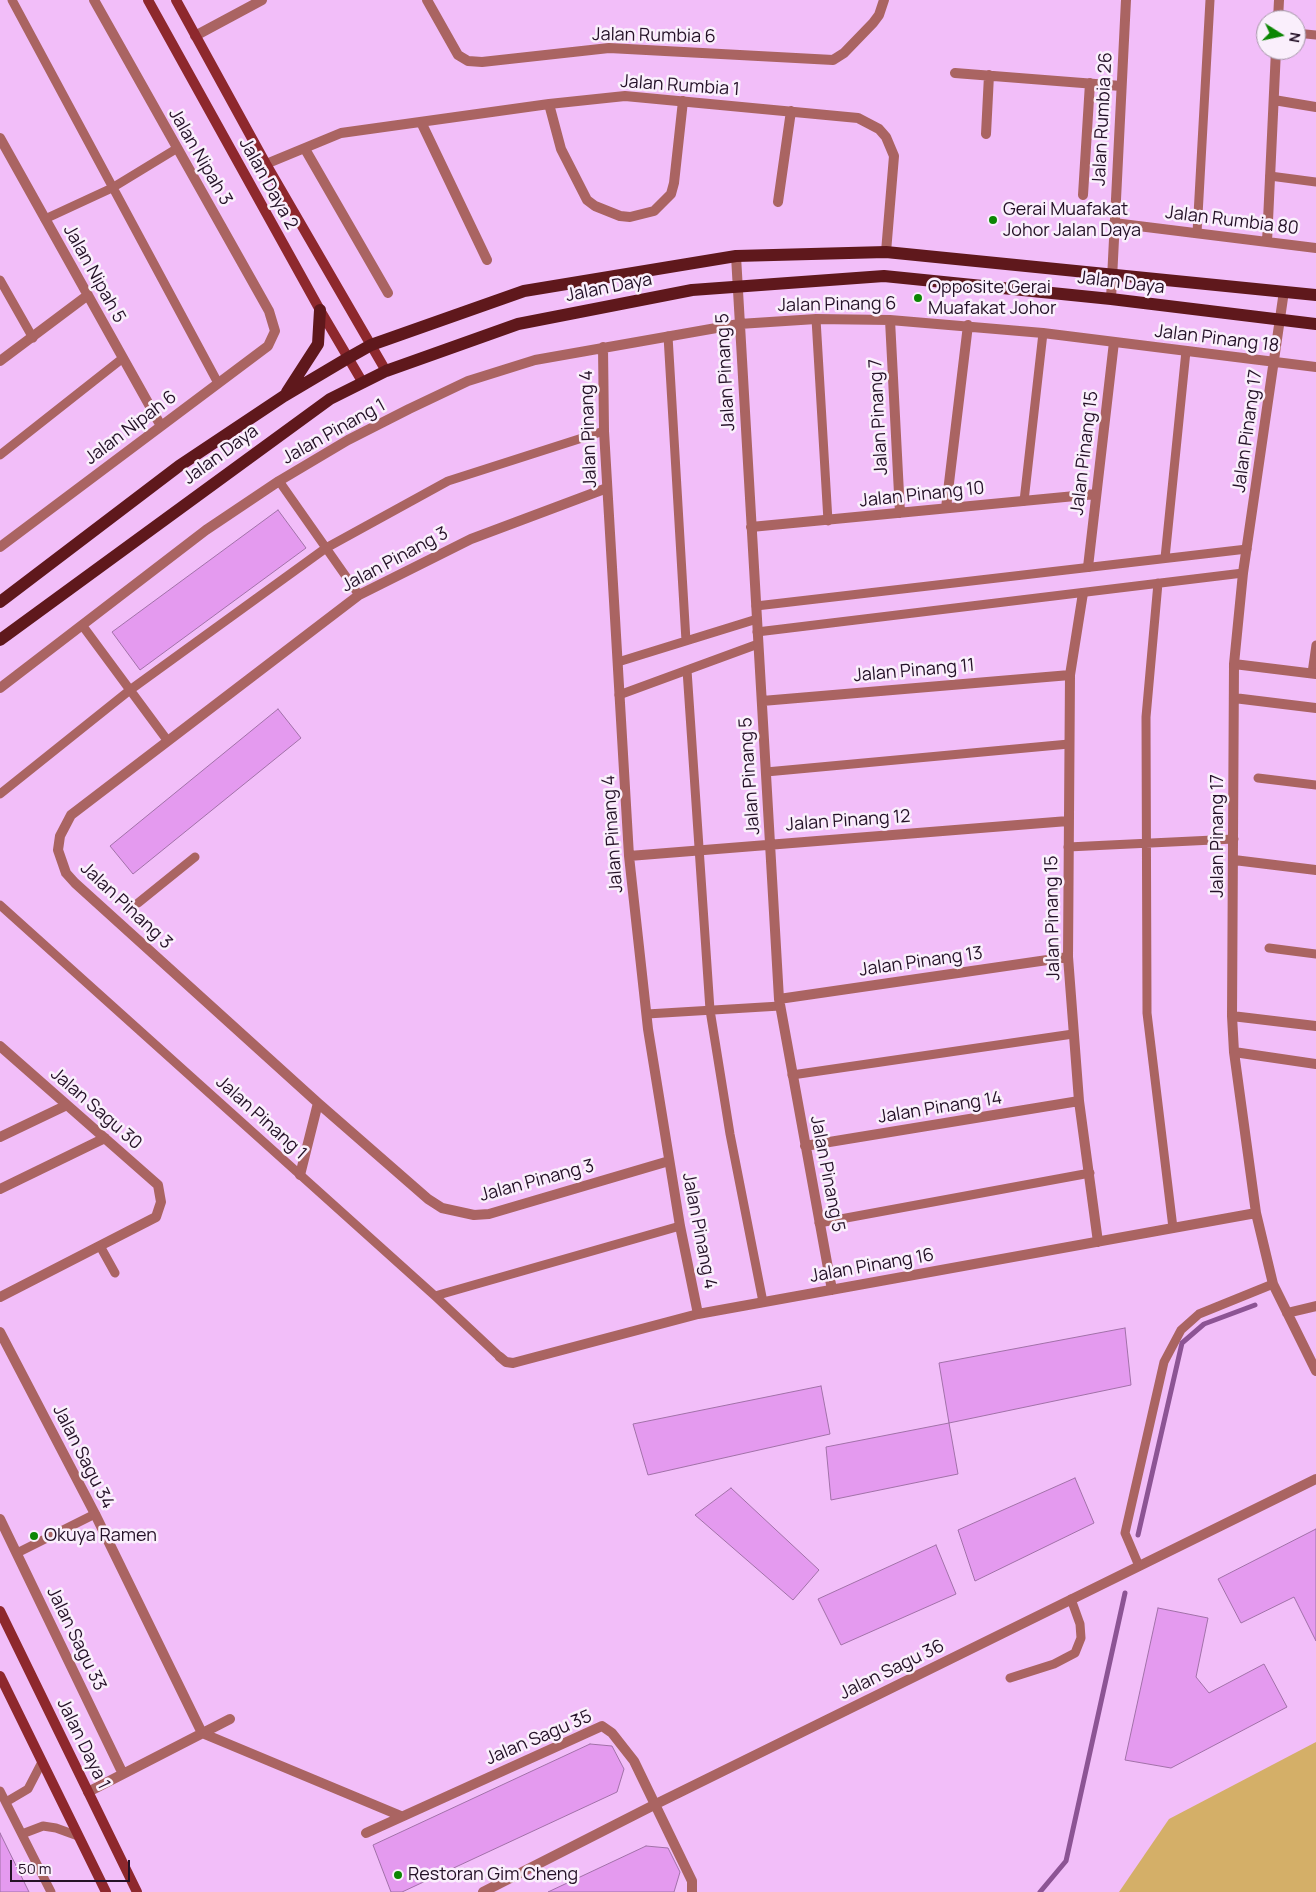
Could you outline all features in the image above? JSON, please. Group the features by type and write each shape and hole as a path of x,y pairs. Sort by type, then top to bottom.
{"main road":[{"name":"Jalan Daya 2","path":"148,0 320,310 363,383"},
{"name":"Jalan Daya 2","path":"176,0 266,164 386,371"},
{"name":"Jalan Daya","path":"0,602 179,466 284,396 348,358 371,345 524,291 736,256 886,252 1112,273 1316,295"},
{"name":"Jalan Daya","path":"0,640 285,430 330,399 386,371 518,324 692,290 884,276 1111,299 1316,324"},
{"path":"284,396 318,344 320,310"},
{"name":"Jalan Daya 1","path":"0,1611 137,1892"},
{"path":"0,1676 106,1892"}],"street":[{"name":"Jalan Nipah 3","path":"94,0 176,149 269,311 275,330"},
{"path":"195,36 262,0"},
{"name":"Jalan Rumbia 6","path":"427,0 458,55 468,61 482,62 609,48 833,60 844,53 873,24 879,15 884,0"},
{"name":"Jalan Rumbia 26","path":"1111,299 1126,0"},
{"path":"1267,242 1276,60"},
{"path":"955,73 1121,86"},
{"path":"986,134 989,76"},
{"path":"1083,195 1090,83"},
{"name":"Jalan Rumbia 1","path":"266,164 305,149 341,132 549,104 625,96 858,118 874,126 886,137 894,156 895,165 886,252"},
{"path":"1274,100 1316,107"},
{"path":"549,104 566,161 587,200 595,206 620,216 630,217 654,211 671,194 674,184 683,101"},
{"path":"778,202 791,111"},
{"path":"420,122 487,260"},
{"name":"Jalan Nipah 5","path":"0,138 160,426"},
{"path":"305,149 388,293"},
{"name":"Jalan Rumbia 80","path":"1114,223 1316,248"},
{"name":"Jalan Pinang 5","path":"736,256 779,1003 832,1290"},
{"name":"Jalan Pinang 17","path":"1284,291 1243,573 1234,664 1232,1016 1234,1052 1256,1213 1273,1284 1316,1371"},
{"path":"0,361 88,295"},
{"name":"Jalan Pinang 6","path":"739,324 816,319 890,320 968,325 1114,342"},
{"name":"Jalan Pinang 7","path":"890,320 900,513"},
{"name":"Jalan Pinang 1","path":"0,688 206,530 279,481 348,440 468,381 534,360 739,324"},
{"path":"946,508 968,325"},
{"name":"Jalan Nipah 6","path":"0,547 268,346 275,330"},
{"name":"Jalan Pinang 18","path":"1114,342 1316,367"},
{"name":"Jalan Pinang 15","path":"1088,567 1114,342"},
{"name":"Jalan Pinang 4","path":"603,347 607,488 630,856 647,1014 680,1226 698,1314"},
{"name":"Jalan Pinang 3","path":"607,488 471,539 359,595 70,815 60,836 60,859 66,873 75,883 318,1103 428,1199 442,1208 467,1214 489,1214 669,1161"},
{"name":"Jalan Pinang 10","path":"751,528 1096,494"},
{"name":"Jalan Pinang 15","path":"1083,592 1070,675 1068,957 1080,1101 1098,1242"},
{"path":"1234,664 1314,673"},
{"name":"Jalan Pinang 11","path":"762,701 1070,675"},
{"path":"1234,698 1316,708"},
{"name":"Jalan Pinang 12","path":"630,856 1068,821"},
{"path":"1234,860 1316,870"},
{"name":"Jalan Pinang 13","path":"779,1003 1068,957"},
{"path":"1232,1016 1316,1026"},
{"name":"Jalan Sagu 30","path":"0,1046 158,1185 162,1202 156,1217 100,1246"},
{"path":"1234,1052 1316,1064"},
{"name":"Jalan Pinang 14","path":"805,1146 1080,1101"},
{"path":"300,1175 318,1103"},
{"path":"0,1138 67,1105"},
{"path":"0,1189 105,1138"},
{"name":"Jalan Pinang 16","path":"500,1357 506,1362 513,1363 698,1314 1256,1213"},
{"path":"0,1297 100,1246"},
{"path":"1287,1313 1316,1306"},
{"name":"Jalan Sagu 34","path":"0,1332 95,1514 202,1733"},
{"name":"Jalan Sagu 36","path":"483,1892 654,1805 1316,1479"},
{"name":"Jalan Sagu 33","path":"0,1519 123,1774"},
{"path":"88,1792 230,1719"},
{"name":"Jalan Sagu 35","path":"366,1833 602,1726 612,1733 634,1761 654,1805"},
{"path":"202,1733 401,1816"},
{"path":"654,1805 692,1881 692,1892"}],"lane":[{"path":"12,0 218,383"},
{"path":"1197,233 1210,0"},
{"path":"45,219 112,188 176,149"},
{"path":"1270,176 1316,182"},
{"path":"0,280 32,338"},
{"path":"816,319 828,521"},
{"path":"1024,501 1043,333"},
{"path":"668,336 686,641"},
{"path":"1165,558 1186,351"},
{"path":"0,455 123,358"},
{"path":"0,794 130,690 326,548 448,481 604,431"},
{"path":"279,481 359,595"},
{"path":"756,606 1247,549"},
{"path":"757,632 1243,573"},
{"path":"1158,584 1146,717 1147,1012 1173,1228"},
{"path":"618,662 756,619"},
{"path":"82,624 167,740"},
{"path":"619,694 758,644"},
{"path":"1314,673 1316,645"},
{"path":"687,670 710,1010 730,1134 763,1302"},
{"path":"766,772 1069,744"},
{"path":"1258,778 1316,785"},
{"path":"1068,847 1234,839"},
{"path":"138,902 195,857"},
{"name":"Jalan Pinang 1","path":"0,905 435,1296 500,1357"},
{"path":"1269,948 1316,954"},
{"path":"647,1014 779,1003"},
{"path":"792,1075 1073,1034"},
{"path":"819,1223 1090,1173"},
{"path":"435,1296 680,1226"},
{"path":"100,1246 115,1273"},
{"path":"1140,1566 1125,1533 1164,1362 1181,1330 1199,1314 1273,1284"},
{"path":"17,1553 95,1514"},
{"path":"1010,1678 1054,1664 1075,1653 1081,1638 1080,1624 1071,1599"},
{"path":"6,1802 28,1789 42,1762"},
{"path":"0,1790 51,1892"},
{"path":"22,1834 43,1826 56,1828 78,1836"}],"shaded area":[{"path":"1316,1742 1316,1892 1119,1892 1169,1819"}],"building":[{"path":"278,510 306,548 140,670 112,632"},
{"path":"278,709 301,738 133,874 110,846"},
{"path":"1125,1328 1131,1385 949,1423 939,1363"},
{"path":"821,1386 830,1434 648,1475 633,1424"},
{"path":"949,1423 958,1474 831,1500 826,1447"},
{"path":"1075,1478 1094,1523 975,1581 958,1530"},
{"path":"731,1488 819,1570 793,1600 695,1515"},
{"path":"1316,1529 1316,1641 1294,1597 1241,1623 1218,1579"},
{"path":"936,1545 956,1594 841,1645 818,1599"},
{"path":"1158,1608 1208,1618 1196,1677 1209,1693 1264,1664 1287,1707 1171,1768 1125,1760"},
{"path":"590,1744 612,1746 624,1769 617,1792 402,1892 391,1892 373,1845"},
{"path":"0,1833 29,1892 0,1892"},
{"path":"646,1846 668,1848 680,1872 674,1892 548,1892"}],"waterway":[{"path":"1138,1535 1182,1343 1204,1324 1255,1305"},
{"path":"1040,1892 1066,1861 1125,1593"}],"place":[{"name":"Gerai Muafakat Johor Jalan Daya","path":"993,220"},
{"name":"Opposite Gerai Muafakat Johor","path":"918,298"},
{"name":"Okuya Ramen","path":"34,1536"},
{"name":"Restoran Gim Cheng","path":"398,1875"}]}
